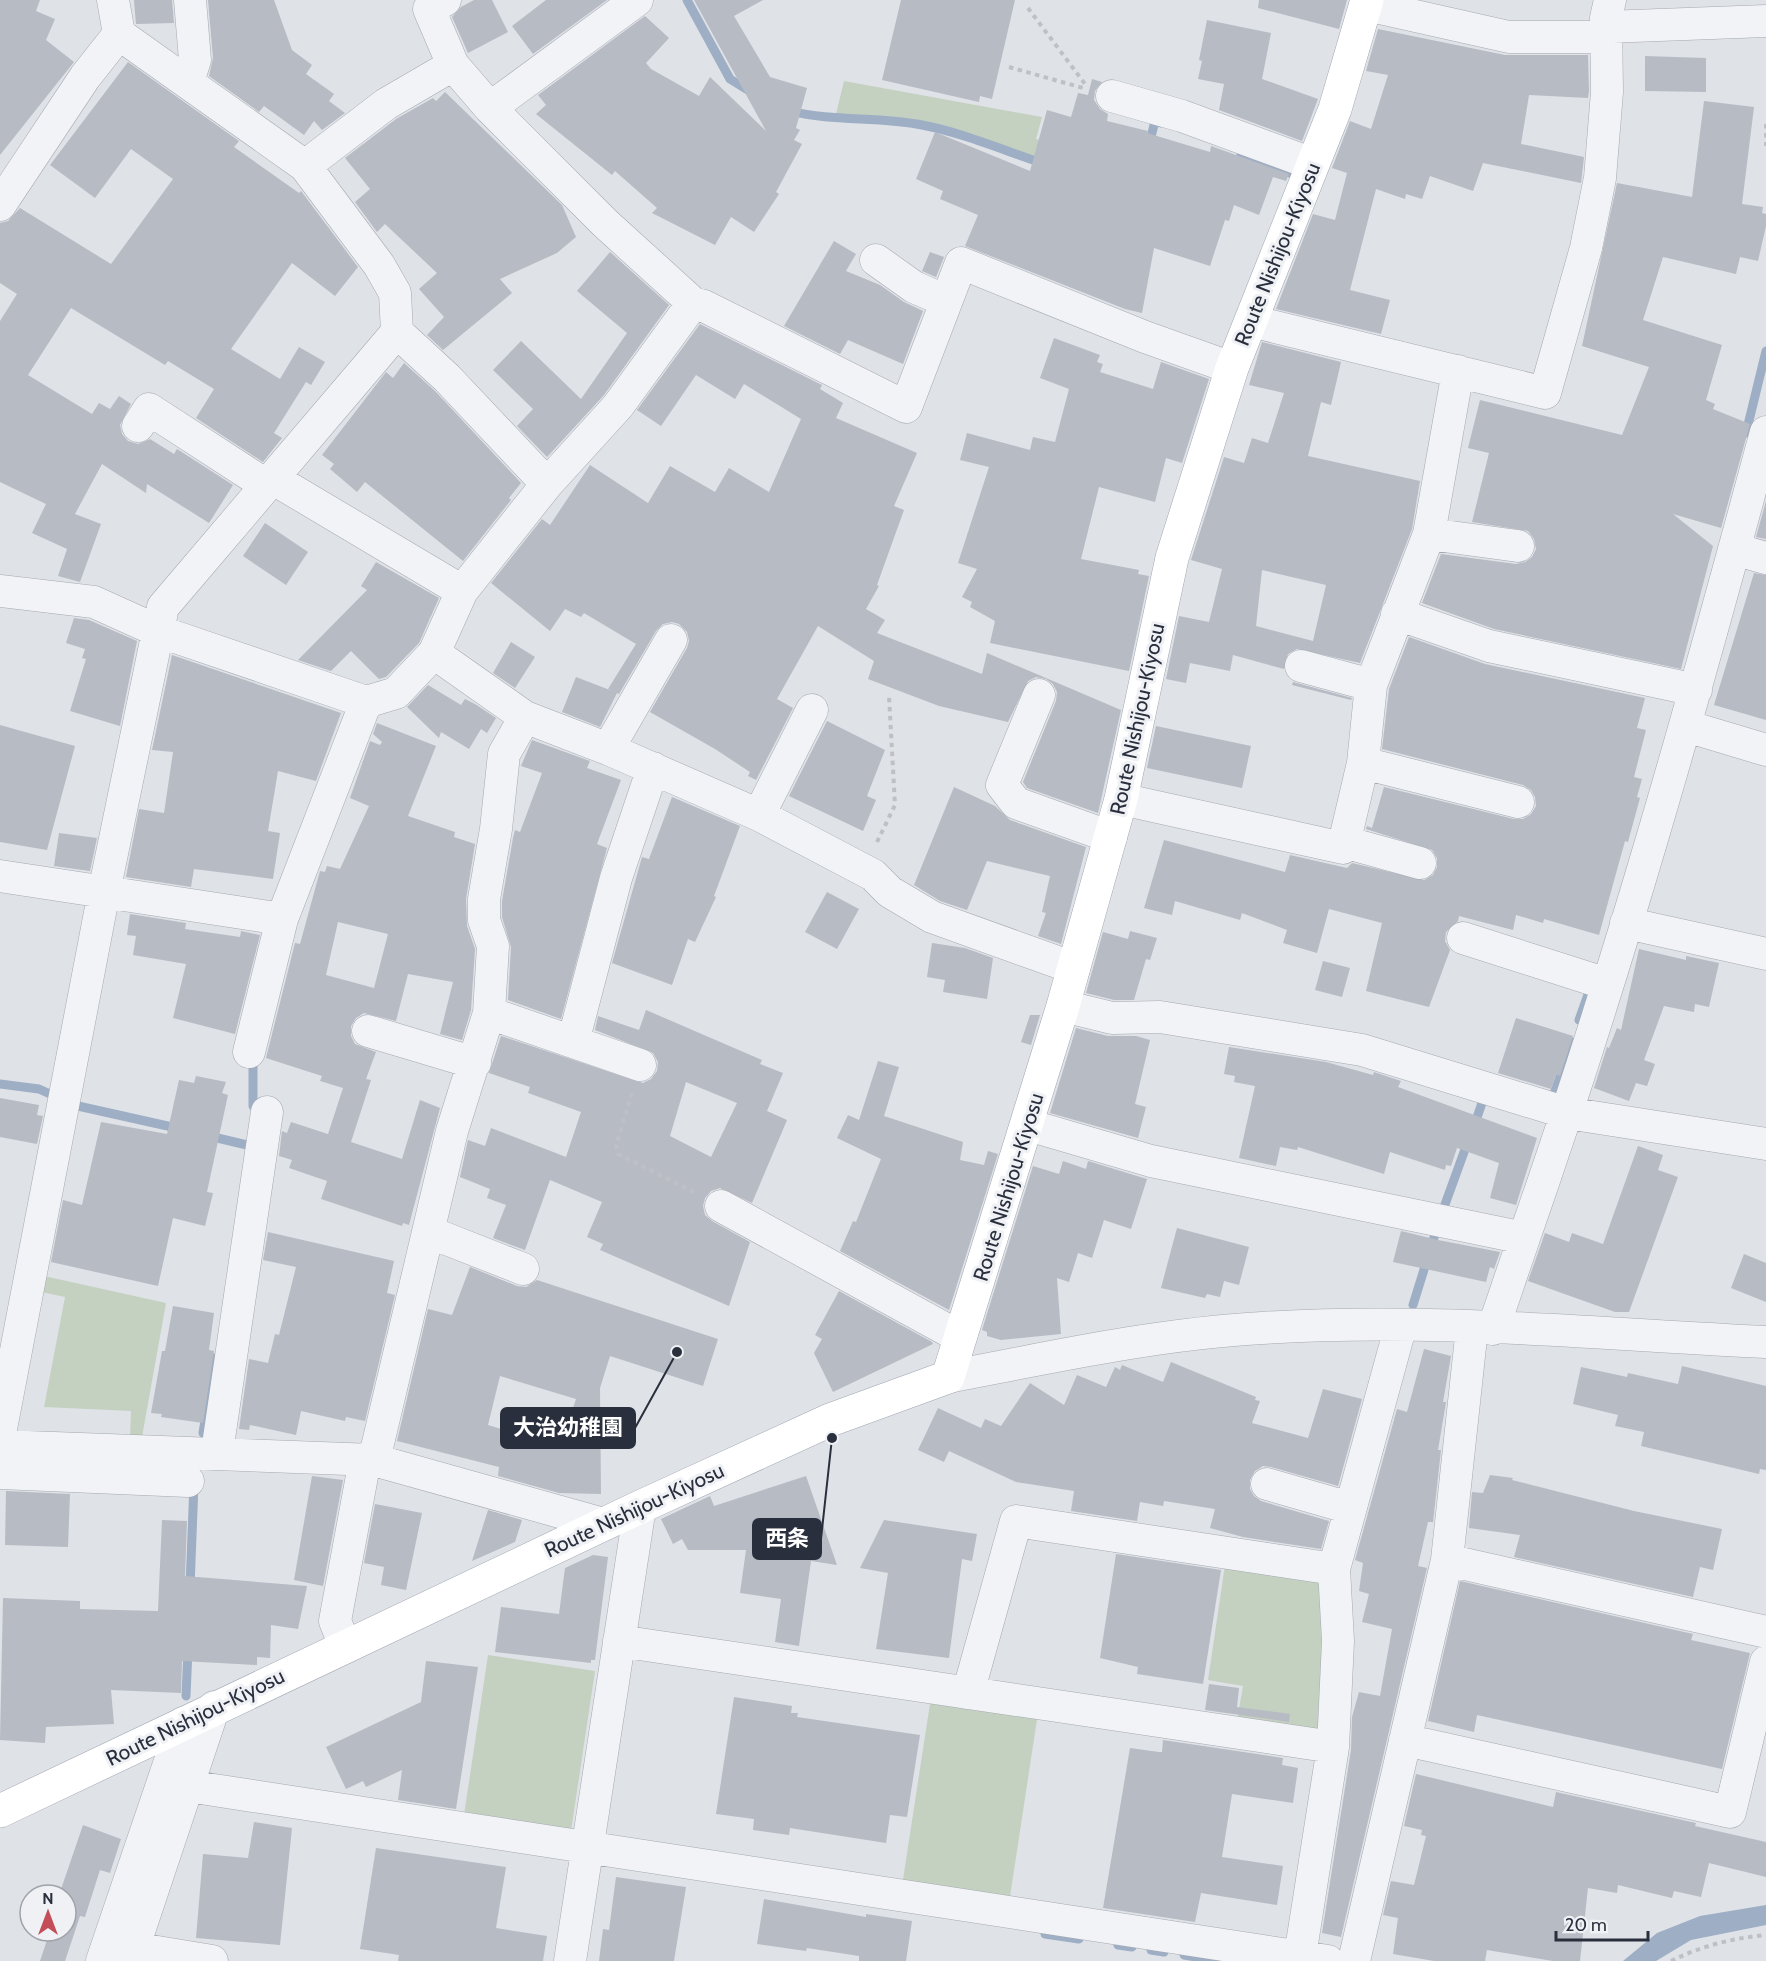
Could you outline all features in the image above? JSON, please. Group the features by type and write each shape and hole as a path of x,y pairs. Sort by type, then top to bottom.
{"main road":[{"name":"Route Nishijou-Kiyosu","path":"0,1811 214,1707 640,1507 831,1420 948,1377 1028,1125 1111,837 1172,558 1232,368 1335,109 1367,2"}],"street":[{"path":"0,205 85,77 118,34 113,0"},
{"path":"189,82 195,60 190,0"},
{"path":"445,0 429,9 453,65 490,108 606,224 693,303 704,306 906,407 961,263 1145,337 1232,368"},
{"path":"490,108 637,0"},
{"path":"1367,2 1509,37 1692,12 1766,21"},
{"path":"1251,321 1545,393 1586,248 1600,178 1607,92 1607,22"},
{"path":"0,1434 13,1301 104,892 163,608 397,332 395,293 379,265 305,166 118,34"},
{"path":"305,166 386,104 453,65"},
{"path":"1112,96 1182,116 1313,164"},
{"path":"876,260 914,287 946,301"},
{"path":"0,591 94,602 158,631 366,702 396,693 434,653 462,591 547,484 618,406 693,303"},
{"path":"397,332 447,378 547,484"},
{"path":"1121,799 1343,848 1363,763 1371,685 1429,534 1458,370"},
{"path":"138,426 149,409 269,481 462,591"},
{"path":"1354,1961 1447,1560 1482,1328 1524,1238 1567,1113 1686,726 1766,432"},
{"path":"1429,534 1518,546"},
{"path":"1734,549 1766,558"},
{"path":"1397,614 1490,646 1696,690"},
{"path":"608,749 671,640"},
{"path":"434,653 525,717 608,749 759,815 873,875 890,892 932,917 1074,968"},
{"path":"1301,666 1371,685"},
{"path":"1039,695 1002,785 1016,803 1111,837"},
{"path":"249,1052 282,918 366,702"},
{"path":"759,815 812,710"},
{"path":"345,1646 335,1621 370,1460 429,1232 452,1131 489,1013 493,946 484,920 484,899 496,829 504,754 525,717"},
{"path":"1686,726 1766,750"},
{"path":"1363,763 1518,802"},
{"path":"573,1041 616,878 653,768"},
{"path":"1344,842 1420,863"},
{"path":"0,876 282,918"},
{"path":"1626,923 1766,954"},
{"path":"1463,938 1607,984"},
{"path":"1063,1006 1112,1018 1160,1017 1362,1050 1567,1113 1766,1144"},
{"path":"489,1013 640,1065"},
{"path":"368,1031 475,1063"},
{"path":"217,1452 267,1112"},
{"path":"1028,1125 1151,1161 1524,1238"},
{"path":"721,1206 960,1337"},
{"path":"429,1232 523,1269"},
{"path":"188,1786 1314,1959 1333,1747 1338,1641 1334,1569 1401,1325"},
{"path":"948,1377 1119,1343 1261,1328 1401,1325 1766,1342"},
{"path":"0,1446 169,1470"},
{"path":"0,1473 169,1470 217,1452 370,1460 603,1524"},
{"path":"1267,1484 1350,1508"},
{"path":"570,1961 640,1507"},
{"path":"968,1693 1016,1521 1334,1569"},
{"path":"1447,1560 1766,1632"},
{"path":"619,1641 1333,1747"},
{"path":"1405,1740 1730,1812 1766,1662"},
{"path":"212,1961 131,1955 214,1707"},
{"path":"102,1961 183,1723"}],"path":[{"path":"1009,67 1089,90 1028,8"},
{"path":"1766,124 1766,146"},
{"path":"864,870 895,805 889,696"},
{"path":"640,1065 616,1146 618,1154 721,1206"},
{"path":"1671,1961 1688,1952 1737,1937 1766,1935"}],"green space":[{"path":"844,81 1042,117 1036,139 1052,143 1047,163 924,124 887,117 836,114"},
{"path":"44,1276 166,1303 142,1437 130,1437 131,1411 44,1407 65,1297 41,1292"},
{"path":"1225,1565 1325,1580 1319,1733 1237,1720 1243,1686 1208,1680"},
{"path":"488,1655 595,1671 571,1831 464,1815"},
{"path":"931,1697 1038,1713 1009,1903 902,1886"}],"water":[{"path":"1766,1905 1766,1925 1691,1940 1656,1961 1623,1961 1657,1933 1700,1916"}],"building":[{"path":"0,0 40,0 36,11 55,19 46,40 74,62 0,155"},
{"path":"134,0 172,0 174,23 136,24"},
{"path":"208,0 274,0 292,50 312,65 306,74 334,94 329,101 345,113 322,130 314,121 304,135 264,106 259,112 209,76 213,58"},
{"path":"474,0 492,0 508,32 468,53 452,17 461,7"},
{"path":"546,0 607,0 533,54 512,26"},
{"path":"694,0 763,0 734,16 770,77 807,88 796,128 800,130 794,140 802,144 776,192 779,194 754,232 731,217 715,245 652,213 657,208 615,171 612,175 536,114 546,105 538,95 645,16 669,38 646,63 651,69 699,96 710,77 766,131"},
{"path":"901,0 1015,0 992,99 980,96 979,102 882,80"},
{"path":"1259,0 1347,0 1339,29 1258,8"},
{"path":"1207,20 1271,33 1262,79 1318,99 1302,141 1219,110 1224,84 1198,79 1202,61 1199,60"},
{"path":"1378,29 1505,55 1588,55 1589,91 1588,98 1529,95 1521,144 1584,157 1581,183 1483,163 1473,191 1430,176 1422,199 1406,194 1405,199 1376,189 1350,290 1390,300 1381,334 1276,309 1313,214 1335,220 1347,173 1332,168 1350,121 1371,129 1388,75 1366,71"},
{"path":"1645,56 1706,58 1706,92 1645,91"},
{"path":"128,62 239,141 234,147 299,193 301,191 358,267 335,296 292,263 231,349 280,379 299,347 325,362 311,385 306,382 274,433 282,438 263,462 196,418 214,389 168,361 165,365 71,308 28,375 92,414 99,403 110,409 119,396 131,404 120,425 122,434 128,441 138,444 150,439 174,454 177,449 233,485 209,523 147,484 146,493 102,464 75,514 101,524 80,582 58,576 67,549 32,533 46,504 0,482 0,321 17,294 0,283 0,223 8,221 20,208 111,264 173,179 131,149 95,198 50,165"},
{"path":"1092,79 1102,82 1095,91 1094,100 1100,109 1108,114 1107,121 1148,131 1147,133 1210,152 1211,146 1289,174 1286,181 1273,177 1259,215 1234,205 1229,221 1225,220 1210,266 1154,248 1142,313 1125,309 965,246 978,215 940,199 943,191 916,179 935,132 1030,171 1047,110 1071,117 1078,93 1088,95"},
{"path":"445,92 562,205 576,237 557,253 500,279 512,293 443,350 427,335 444,317 419,289 437,273 385,224 377,232 355,202 370,189 345,158 396,119 433,98 436,101"},
{"path":"1704,101 1754,107 1742,204 1763,207 1762,213 1766,214 1766,226 1758,261 1740,257 1736,274 1663,257 1643,320 1722,345 1706,400 1715,404 1713,409 1750,424 1721,528 1673,514 1713,546 1681,669 1494,629 1422,603 1441,554 1516,564 1532,557 1536,549 1534,539 1528,531 1472,522 1489,453 1468,448 1480,400 1622,435 1649,367 1582,346 1617,183 1692,197"},
{"path":"834,241 856,254 846,271 880,285 904,302 923,311 903,364 848,340 840,354 784,326"},
{"path":"610,252 669,305 604,395 547,457 517,426 533,409 493,370 521,341 581,399 627,333 577,291"},
{"path":"930,252 944,257 936,277 922,271"},
{"path":"700,324 822,385 820,389 843,403 836,418 917,453 894,506 904,510 877,585 879,586 866,609 885,620 877,633 982,674 987,653 1121,710 1098,813 1027,788 1023,782 1056,701 1057,692 1053,684 1046,679 1036,677 1028,681 1008,722 939,706 868,679 874,661 818,626 777,699 793,708 756,780 748,776 750,772 715,749 650,712 687,648 689,641 687,632 679,624 672,622 663,624 656,631 619,694 617,693 600,727 562,712 576,677 615,692 608,689 636,644 584,613 581,617 565,609 550,631 491,583 542,519 550,525 590,465 648,503 670,466 715,492 729,468 769,492 801,419 744,384 735,399 696,375 661,426 637,410"},
{"path":"1054,338 1100,355 1097,362 1103,364 1100,372 1153,389 1161,362 1209,379 1182,463 1166,458 1155,502 1099,487 1081,559 1139,570 1138,574 1149,576 1129,671 990,643 995,621 970,607 972,602 962,597 977,569 958,563 989,467 960,460 967,433 1030,450 1033,437 1055,442 1069,389 1040,378"},
{"path":"1262,342 1341,362 1331,405 1321,402 1308,456 1420,481 1412,529 1360,663 1297,649 1288,654 1284,669 1233,655 1230,671 1190,663 1186,683 1166,679 1179,616 1209,622 1222,569 1191,560 1224,457 1244,463 1252,438 1268,443 1284,393 1249,385","holes":["1262,570 1326,585 1313,641 1256,626"]},
{"path":"404,363 435,391 521,483 509,498 511,500 463,561 365,482 357,492 330,469 334,464 322,455 386,372 393,378"},
{"path":"1766,501 1766,539 1756,537"},
{"path":"265,523 308,552 286,585 243,556"},
{"path":"376,562 439,598 419,643 386,677 379,679 351,651 331,671 298,660 367,590 361,586"},
{"path":"1754,573 1766,575 1766,720 1714,705"},
{"path":"74,618 89,620 137,641 120,726 70,711 86,659 82,658 85,649 66,643"},
{"path":"1409,637 1485,664 1645,698 1637,728 1646,730 1634,777 1642,779 1637,797 1640,798 1628,842 1625,841 1599,935 1544,919 1543,923 1516,915 1513,930 1459,916 1458,921 1446,932 1445,941 1450,950 1429,1007 1366,991 1382,923 1329,909 1317,953 1283,943 1287,930 1242,913 1240,920 1175,901 1172,915 1144,908 1164,840 1285,872 1290,855 1347,868 1352,863 1424,880 1433,875 1437,867 1437,858 1432,850 1366,829 1367,826 1372,828 1384,787 1514,819 1523,819 1531,814 1536,806 1535,797 1531,790 1523,785 1382,749 1389,689"},
{"path":"511,642 535,657 515,688 493,673"},
{"path":"172,655 341,713 316,781 278,771 268,831 280,833 273,879 194,869 191,887 126,877 139,809 164,813 173,752 152,750"},
{"path":"1293,682 1352,698 1351,700 1292,685"},
{"path":"428,685 461,705 465,699 496,718 487,733 481,729 469,749 441,732 439,738 407,707"},
{"path":"827,721 885,750 867,796 876,800 863,831 789,796"},
{"path":"377,723 436,746 408,816 455,832 454,837 475,844 466,899 467,926 475,949 471,1010 462,1040 440,1034 453,982 408,974 396,1021 364,1013 356,1018 351,1026 351,1036 355,1044 376,1052 366,1079 371,1080 351,1142 402,1159 420,1100 440,1108 409,1225 403,1223 402,1226 321,1199 327,1181 289,1168 292,1160 279,1156 282,1131 287,1133 291,1122 328,1134 343,1088 320,1081 322,1076 266,1058 295,943 300,944 320,871 325,872 327,866 340,869 369,806 350,798 370,741 380,745 382,742 373,734","holes":["338,922 388,934 374,988 326,975"]},
{"path":"0,725 75,746 47,850 0,842"},
{"path":"1156,726 1251,746 1242,788 1147,768"},
{"path":"532,740 590,761 587,768 621,780 597,844 607,848 561,1019 508,1000 511,947 502,917 502,901 515,830 520,832 542,773 521,766"},
{"path":"954,787 995,806 1010,820 1086,847 1061,944 1038,936 1046,913 1042,912 1050,876 987,861 967,910 940,901 914,885"},
{"path":"672,797 740,826 714,896 716,897 695,942 688,939 672,985 612,963 642,857 649,859"},
{"path":"59,833 97,838 90,871 54,866"},
{"path":"827,892 859,909 837,949 805,932"},
{"path":"130,914 186,923 185,929 240,937 241,931 260,935 235,1034 173,1018 186,964 133,955 136,936 127,935"},
{"path":"1130,931 1157,938 1150,960 1146,959 1134,1000 1114,1000 1086,993 1103,932 1128,939"},
{"path":"932,943 965,948 993,958 987,999 943,992 945,980 927,977"},
{"path":"1639,949 1686,960 1686,956 1719,963 1709,1007 1695,1004 1694,1012 1664,1006 1644,1060 1655,1064 1647,1086 1636,1083 1629,1101 1594,1088 1607,1047 1609,1048 1617,1028 1621,1030"},
{"path":"1323,961 1350,968 1342,997 1315,990"},
{"path":"646,1010 762,1060 760,1064 783,1073 767,1111 787,1120 752,1203 720,1188 711,1191 705,1198 703,1206 705,1215 712,1221 750,1242 729,1306 600,1250 603,1244 587,1237 602,1202 550,1180 525,1250 493,1238 506,1205 487,1198 490,1189 460,1177 468,1140 485,1146 491,1128 566,1157 581,1112 528,1093 530,1087 489,1073 501,1036 643,1083 651,1079 657,1071 658,1062 653,1053 595,1030 598,1016 639,1030","holes":["686,1082 737,1103 711,1157 670,1136"]},
{"path":"1030,1015 1040,1015 1031,1045 1021,1042"},
{"path":"1516,1018 1573,1036 1560,1076 1556,1074 1551,1089 1498,1073"},
{"path":"1076,1028 1108,1036 1136,1036 1150,1040 1135,1104 1146,1107 1138,1138 1050,1113"},
{"path":"1229,1047 1326,1062 1373,1075 1374,1072 1401,1081 1398,1087 1537,1138 1516,1205 1490,1198 1499,1163 1457,1148 1451,1166 1446,1165 1445,1170 1390,1152 1384,1174 1298,1147 1297,1150 1280,1147 1276,1166 1239,1158 1255,1086 1234,1082 1235,1076 1224,1074"},
{"path":"878,1061 899,1067 884,1116 963,1142 960,1160 984,1165 988,1151 998,1154 949,1310 840,1251 853,1221 856,1222 881,1159 837,1138 848,1115 859,1120"},
{"path":"196,1076 226,1082 222,1093 228,1095 207,1192 213,1193 205,1226 173,1218 158,1286 51,1262 63,1200 82,1205 101,1122 167,1134 179,1080 194,1083"},
{"path":"0,1098 39,1105 37,1115 43,1116 37,1144 0,1137"},
{"path":"1638,1146 1663,1155 1658,1170 1678,1177 1629,1312 1615,1312 1528,1281 1545,1233 1569,1242 1572,1233 1603,1244"},
{"path":"1063,1161 1086,1169 1088,1161 1147,1179 1131,1229 1104,1220 1092,1258 1078,1253 1069,1282 1057,1278 1061,1334 1001,1340 987,1336 987,1332 982,1330 1033,1166 1059,1174"},
{"path":"1177,1228 1249,1247 1239,1285 1224,1281 1220,1297 1207,1294 1205,1298 1161,1288"},
{"path":"1401,1231 1500,1252 1494,1269 1490,1267 1486,1282 1393,1262"},
{"path":"268,1232 394,1261 387,1293 395,1295 365,1421 346,1417 345,1421 301,1411 296,1435 250,1425 249,1430 239,1429 249,1359 268,1363 275,1334 279,1335 296,1267 263,1260"},
{"path":"1744,1254 1766,1263 1766,1302 1731,1288"},
{"path":"470,1267 517,1286 526,1287 537,1280 718,1339 703,1386 610,1356 600,1388 601,1494 559,1493 498,1476 499,1467 397,1441 428,1309 452,1315","holes":["500,1376 576,1399 560,1447 488,1425"]},
{"path":"839,1291 933,1344 833,1392 814,1353 822,1339 815,1335"},
{"path":"173,1306 214,1313 209,1350 214,1351 203,1423 161,1417 162,1414 151,1413"},
{"path":"1424,1349 1451,1356 1443,1402 1446,1402 1438,1450 1441,1450 1433,1522 1428,1522 1418,1566 1427,1568 1341,1937 1322,1933 1351,1750 1352,1717 1359,1692 1380,1696 1392,1629 1362,1622 1369,1594 1359,1591 1363,1563 1355,1560 1397,1409 1407,1412"},
{"path":"1171,1362 1256,1397 1255,1400 1260,1401 1252,1423 1308,1438 1323,1389 1362,1399 1338,1486 1263,1466 1255,1471 1250,1480 1250,1489 1261,1501 1329,1521 1321,1549 1243,1537 1210,1528 1215,1509 1164,1501 1163,1506 1140,1502 1137,1521 1071,1511 1074,1491 1016,1482 949,1451 944,1462 918,1450 938,1408 981,1428 985,1419 1001,1426 1030,1383 1064,1405 1077,1375 1106,1387 1115,1367 1120,1370 1122,1365 1163,1382"},
{"path":"1682,1366 1766,1386 1766,1470 1760,1469 1759,1474 1641,1446 1644,1432 1615,1426 1618,1415 1573,1404 1581,1367 1627,1377 1628,1373 1678,1384"},
{"path":"1490,1475 1513,1478 1512,1480 1634,1511 1722,1529 1713,1570 1700,1567 1693,1597 1514,1557 1520,1535 1469,1528 1472,1492 1483,1493"},
{"path":"312,1476 343,1480 323,1586 294,1580"},
{"path":"806,1476 837,1565 811,1561 799,1646 775,1642 781,1599 740,1593 746,1550 688,1550 682,1539 673,1544 661,1519 710,1496 714,1506"},
{"path":"6,1491 70,1494 68,1547 5,1545"},
{"path":"375,1504 422,1513 406,1590 381,1585 384,1567 364,1563"},
{"path":"488,1510 522,1520 515,1542 472,1561"},
{"path":"162,1520 187,1521 185,1576 307,1586 298,1629 271,1625 270,1658 257,1657 257,1665 182,1661 181,1693 111,1690 114,1724 46,1727 45,1743 0,1740 3,1598 80,1601 80,1609 158,1611"},
{"path":"884,1520 977,1534 972,1561 962,1559 949,1658 876,1649 888,1573 860,1568"},
{"path":"1116,1554 1221,1570 1203,1684 1137,1674 1138,1667 1100,1658"},
{"path":"593,1555 608,1557 595,1660 591,1660 591,1663 495,1652 501,1607 559,1614 565,1568"},
{"path":"1460,1581 1693,1634 1691,1640 1750,1653 1722,1769 1477,1715 1474,1732 1428,1721"},
{"path":"426,1661 478,1667 456,1809 398,1800 402,1770 366,1787 363,1781 346,1789 326,1747 421,1702"},
{"path":"1209,1684 1239,1688 1237,1707 1290,1714 1289,1722 1205,1710"},
{"path":"734,1697 792,1706 791,1713 798,1713 797,1717 920,1735 907,1817 890,1815 886,1843 790,1828 789,1835 753,1830 754,1819 716,1814"},
{"path":"1163,1740 1283,1758 1282,1765 1298,1768 1293,1803 1232,1794 1222,1857 1283,1866 1277,1905 1201,1893 1195,1922 1103,1908 1130,1748 1162,1752"},
{"path":"1416,1774 1553,1807 1556,1792 1696,1823 1695,1826 1766,1842 1766,1877 1709,1863 1701,1897 1674,1891 1672,1898 1618,1885 1617,1893 1588,1888 1580,1961 1553,1961 1487,1950 1485,1961 1434,1961 1393,1954 1398,1918 1383,1915 1391,1881 1414,1885 1426,1836 1421,1835 1422,1830 1404,1826"},
{"path":"254,1822 292,1828 280,1945 196,1938 203,1854 248,1858"},
{"path":"83,1825 121,1839 110,1873 100,1870 85,1917 80,1916 78,1922 78,1883 63,1883"},
{"path":"376,1848 506,1867 496,1928 547,1936 543,1961 398,1961 399,1955 360,1949"},
{"path":"616,1877 686,1887 674,1961 599,1961 603,1929 609,1930"},
{"path":"764,1899 866,1917 866,1914 912,1921 906,1961 859,1961 859,1956 807,1948 806,1951 757,1944"},
{"path":"46,1943 71,1943 65,1961 40,1961"}],"waterway":[{"path":"687,0 730,79 751,92"},
{"path":"790,111 823,117 906,122 938,128 1045,164"},
{"path":"1149,145 1155,121 1161,123"},
{"path":"1241,154 1295,175"},
{"path":"1746,433 1766,351"},
{"path":"1579,1020 1590,989"},
{"path":"1547,1099 1552,1100 1572,1042"},
{"path":"253,1057 253,1106"},
{"path":"0,1084 39,1089 50,1094"},
{"path":"1474,1126 1482,1103"},
{"path":"78,1106 181,1129"},
{"path":"209,1136 247,1145"},
{"path":"1443,1210 1468,1141"},
{"path":"1413,1305 1436,1231"},
{"path":"203,1433 215,1358"},
{"path":"190,1587 194,1484"},
{"path":"186,1696 188,1649"},
{"path":"1045,1934 1079,1939"},
{"path":"1118,1945 1132,1947"},
{"path":"1151,1950 1164,1952"},
{"path":"1184,1955 1219,1961"}],"place":[{"name":"大治幼稚園","path":"677,1352"},
{"name":"西条","path":"832,1438"}]}
